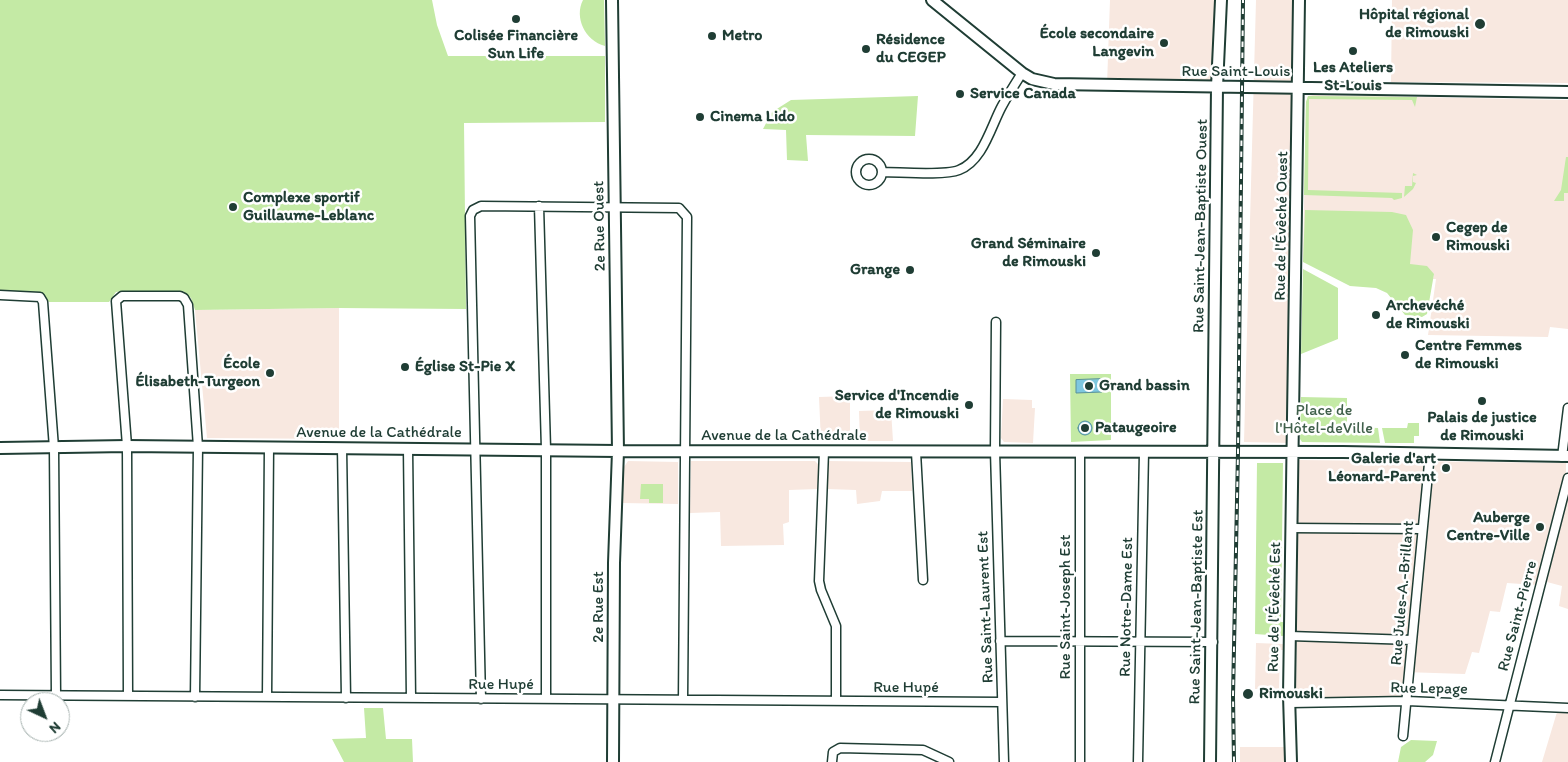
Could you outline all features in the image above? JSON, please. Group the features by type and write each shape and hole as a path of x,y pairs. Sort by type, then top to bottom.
{"street":[{"name":"2e Rue Ouest","path":"612,0 618,451"},
{"name":"Rue Saint-Louis","path":"932,0 1022,73 1038,81 1054,84 1568,92"},
{"name":"Rue Saint-Jean-Baptiste Ouest","path":"1214,452 1217,87 1221,0"},
{"name":"Rue de l'Évêché Ouest","path":"1293,452 1299,0"},
{"path":"882,172 952,171 966,166 984,143 1002,106 1022,73"},
{"path":"481,699 470,216 473,210 481,206 539,206 679,208 687,217 683,700"},
{"path":"539,206 546,449 546,699"},
{"path":"0,295 35,295 40,297 43,302 54,448 56,692"},
{"path":"128,696 127,446 116,301 122,296 180,296 186,299 188,305 198,447 195,697"},
{"name":"Rue Saint-Laurent Est","path":"996,322 995,451 1004,762"},
{"path":"1565,457 1568,408"},
{"name":"Avenue de la Cathédrale","path":"0,448 127,446 475,448 618,451 1293,452 1430,453 1565,457"},
{"path":"267,697 269,448"},
{"path":"342,448 346,698"},
{"path":"408,449 411,698"},
{"name":"2e Rue Est","path":"613,762 614,563 618,451"},
{"path":"824,451 819,580 820,590 836,626 836,701"},
{"path":"916,452 923,580"},
{"name":"Rue Notre-Dame Est","path":"1138,762 1144,452"},
{"name":"Rue Saint-Jean-Baptiste Est","path":"1210,762 1214,452"},
{"name":"Rue de l'Évêché Est","path":"1291,762 1290,636 1293,452"},
{"name":"Rue Saint-Joseph Est","path":"1080,453 1080,762"},
{"name":"Rue Jules-A.-Brillant","path":"1403,736 1430,453"},
{"name":"Rue Saint-Pierre","path":"1495,762 1568,478"},
{"path":"1291,528 1422,529"},
{"path":"1290,636 1412,640"},
{"path":"1000,641 1213,642"},
{"name":"Rue Hupé","path":"0,696 20,696"},
{"name":"Rue Hupé","path":"70,696 1002,702"},
{"name":"Rue Lepage","path":"1290,704 1407,701 1568,706"},
{"path":"832,762 833,752 840,748 924,750 949,762"}],"shaded area":[{"name":"École secondaire Langevin","path":"1110,0 1221,0 1217,87 1107,85"},
{"path":"1256,0 1295,0 1289,443 1244,442"},
{"name":"Hôpital régional de Rimouski","path":"1392,0 1568,0 1568,83 1391,82"},
{"name":"Cegep de Rimouski","path":"1308,96 1568,100 1568,329 1550,327 1548,337 1428,335 1436,279 1433,279 1434,274 1303,260 1306,102"},
{"name":"École Élisabeth-Turgeon","path":"339,308 339,439 207,438 195,310"},
{"path":"850,396 850,441 821,442 819,397"},
{"path":"1003,399 1032,400 1032,408 1035,408 1033,443 1004,442 1001,438"},
{"path":"891,410 893,441 860,441 859,411"},
{"path":"1299,460 1566,463 1566,474 1536,585 1507,583 1500,612 1490,611 1479,653 1472,652 1465,674 1404,672 1401,698 1296,697"},
{"path":"628,461 678,462 678,504 622,503 621,482 624,467"},
{"path":"691,461 815,461 818,464 818,489 789,490 789,522 783,524 784,545 721,546 720,512 690,513"},
{"path":"828,461 911,462 912,491 882,491 880,501 857,504 856,490 827,489"},
{"path":"1568,490 1568,609 1559,606 1562,586 1547,582"},
{"path":"1256,643 1283,644 1283,650 1280,650 1279,689 1255,689"},
{"path":"1557,712 1568,712 1568,762 1542,762"},
{"path":"1240,747 1284,747 1284,762 1240,762"}],"green space":[{"name":"Complexe sportif Guillaume-Leblanc","path":"0,0 432,0 437,25 448,56 605,56 605,122 464,123 466,309 195,310 191,298 183,291 116,292 109,302 49,302 41,292 0,291"},
{"path":"583,0 604,0 605,46 592,39 583,28 580,14"},
{"path":"918,96 915,136 806,135 808,161 787,160 786,130 763,129 772,112 791,100"},
{"path":"1308,96 1417,97 1415,107 1412,100 1309,99 1308,190 1402,193 1402,198 1394,200 1392,198 1304,195 1306,102"},
{"path":"1566,157 1568,157 1568,193 1564,193 1564,201 1554,201 1561,190"},
{"path":"1413,173 1417,175 1413,176 1413,182 1416,183 1413,189 1404,197 1405,186 1412,186"},
{"path":"1305,210 1392,212 1406,215 1413,230 1410,264 1427,266 1434,274 1427,314 1422,317 1405,315 1387,293 1376,288 1350,286 1303,262"},
{"path":"1303,269 1338,288 1338,339 1301,354"},
{"path":"1070,374 1111,374 1111,440 1071,442"},
{"name":"Place de l'Hôtel-deVille","path":"1301,397 1347,398 1347,427 1378,428 1380,443 1302,442 1300,439"},
{"path":"1408,423 1419,423 1419,436 1414,436 1414,443 1385,443 1382,428 1407,428"},
{"path":"1257,463 1283,463 1281,622 1285,622 1283,636 1255,634"},
{"path":"641,484 663,484 663,503 649,503 649,499 640,499"},
{"path":"364,708 383,708 386,739 412,739 413,762 344,762 332,739 366,738"},
{"path":"1411,740 1437,741 1433,755 1425,762 1398,762 1401,747"}],"water":[{"name":"Grand bassin","path":"1102,379 1102,392 1076,393 1076,380"},
{"name":"Pataugeoire","path":"1085,421 1090,423 1092,428 1090,433 1085,435 1080,433 1078,428 1080,423"}],"railway":[{"path":"1234,762 1233,696 1243,0"}],"place":[{"name":"Colisée Financière Sun Life","path":"516,19"},
{"name":"Hôpital régional de Rimouski","path":"1480,24"},
{"name":"Metro","path":"712,36"},
{"name":"École secondaire Langevin","path":"1164,43"},
{"name":"Résidence du CEGEP","path":"866,49"},
{"name":"Les Ateliers St-Louis","path":"1353,51"},
{"name":"Service Canada","path":"960,94"},
{"name":"Cinema Lido","path":"700,117"},
{"name":"Complexe sportif Guillaume-Leblanc","path":"233,207"},
{"name":"Cegep de Rimouski","path":"1436,237"},
{"name":"Grand Séminaire de Rimouski","path":"1096,253"},
{"name":"Grange","path":"910,270"},
{"name":"Archevéché de Rimouski","path":"1376,315"},
{"name":"Centre Femmes de Rimouski","path":"1405,355"},
{"name":"Église St-Pie X","path":"405,367"},
{"name":"École Élisabeth-Turgeon","path":"270,373"},
{"name":"Grand bassin","path":"1089,386"},
{"name":"Palais de justice de Rimouski","path":"1482,401"},
{"name":"Service d'Incendie de Rimouski","path":"969,405"},
{"name":"Pataugeoire","path":"1085,428"},
{"name":"Galerie d'art Léonard-Parent","path":"1446,468"},
{"name":"Auberge Centre-Ville","path":"1540,527"},
{"name":"Rimouski","path":"1248,694"}]}
